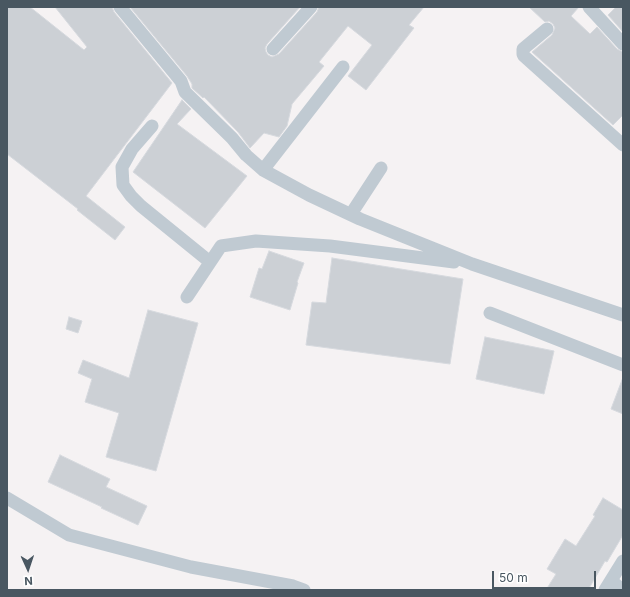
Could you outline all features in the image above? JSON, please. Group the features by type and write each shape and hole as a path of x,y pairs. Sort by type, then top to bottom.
{"street":[{"path":"120,7 181,81 185,92 232,138 246,155 263,170 309,195 351,214 472,264 623,315"},
{"path":"273,49 311,7"},
{"path":"589,7 623,44"},
{"path":"547,29 523,49 524,56 623,145"},
{"path":"263,170 343,67"},
{"path":"152,126 132,149 122,167 124,185 131,196 141,206 210,262"},
{"path":"351,214 382,168"},
{"path":"187,298 221,246 256,240 330,246 472,264"},
{"path":"490,313 623,365"},
{"path":"7,498 69,535 191,567 293,586 304,590"},
{"path":"622,590 608,585 623,561"}],"building":[{"path":"7,7 30,7 84,50 87,47 55,7 112,7 114,12 172,83 86,196 125,227 115,240 77,210 78,209 7,154"},
{"path":"130,7 300,7 267,44 265,48 266,52 272,57 279,54 317,12 319,7 424,7 409,25 414,28 366,90 348,76 372,45 348,26 319,62 324,66 292,104 287,126 279,137 264,133 250,148 238,132 204,97 203,98 192,88 192,84 187,76"},
{"path":"529,7 579,7 571,16 590,34 597,27 617,49 623,52 623,115 613,125 532,52 552,35 555,28 553,24 549,21 545,22"},
{"path":"616,7 623,7 623,32 608,15"},
{"path":"182,100 191,109 177,124 247,176 205,228 133,172"},
{"path":"269,251 304,263 297,282 298,283 290,310 250,297 259,268 262,269"},
{"path":"332,258 463,279 450,364 306,345 312,302 326,303"},
{"path":"148,310 198,323 156,471 106,457 119,413 85,402 92,379 78,373 83,360 129,378"},
{"path":"69,317 82,321 78,333 66,329"},
{"path":"485,337 554,351 544,394 476,379"},
{"path":"623,380 623,414 611,409"},
{"path":"60,455 110,479 106,487 147,506 138,525 48,482"},
{"path":"603,498 623,510 623,535 607,562 605,561 588,590 546,590 556,574 547,569 565,539 576,546 595,516 593,515"}]}
